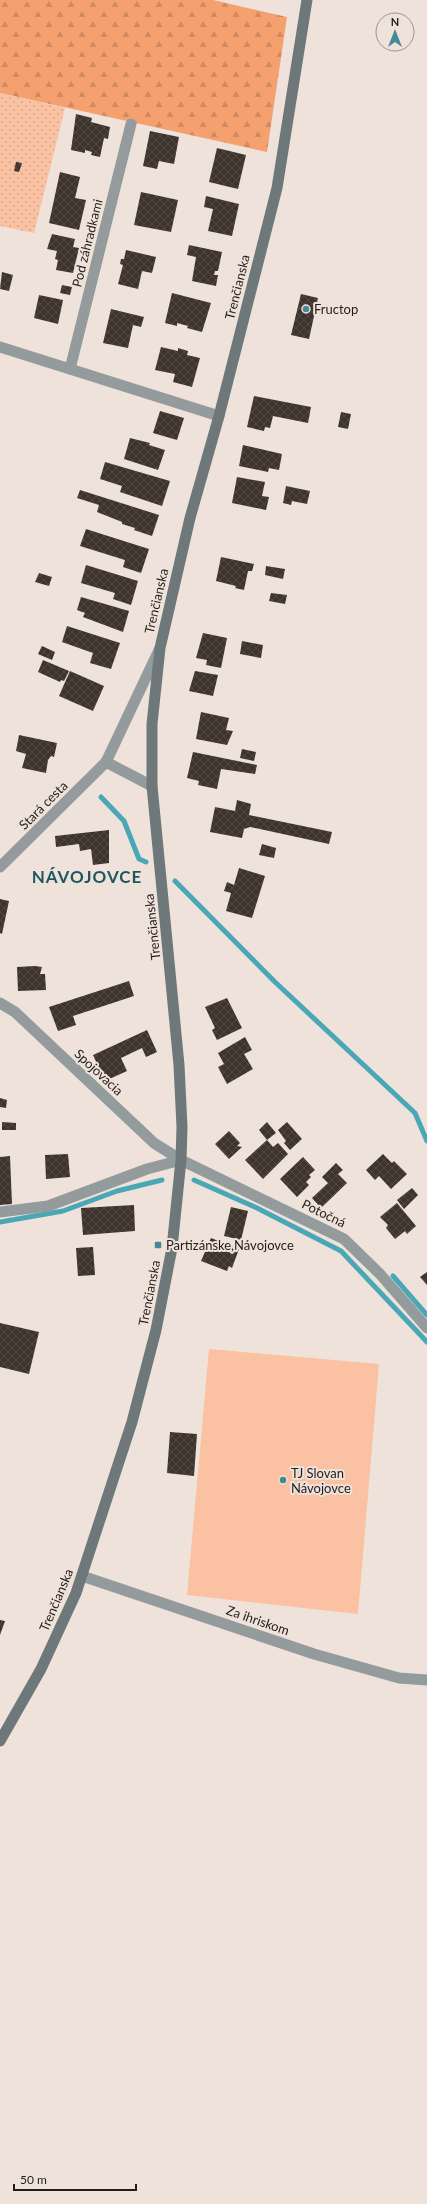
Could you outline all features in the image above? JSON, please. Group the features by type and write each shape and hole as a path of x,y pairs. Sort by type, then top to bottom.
{"main road":[{"name":"Trenčianska","path":"0,1740 41,1669 82,1576 132,1422 156,1330 172,1248 181,1160 179,1065 152,786 152,724 160,648 190,518 219,416 277,188 308,0"}],"street":[{"name":"Pod záhradkami","path":"70,369 130,124"},
{"path":"0,347 219,416"},
{"name":"Stará cesta","path":"0,867 106,762 160,648"},
{"path":"106,762 152,786"},
{"name":"Spojovacia","path":"0,1003 15,1012 154,1143 181,1160"},
{"path":"0,1212 48,1206 147,1170 181,1160"},
{"name":"Potočná","path":"181,1160 344,1238 380,1274 427,1328"},
{"name":"Za ihriskom","path":"82,1576 314,1654 399,1678 427,1680"}],"green space":[{"path":"0,0 213,0 287,17 267,152 0,93"}],"shaded area":[{"path":"0,93 65,108 34,233 0,226"},
{"name":"TJ Slovan Návojovce","path":"209,1349 379,1364 358,1614 187,1595"}],"building":[{"path":"76,114 92,118 91,122 110,127 108,139 104,138 100,157 91,155 92,152 85,150 85,153 71,150"},
{"path":"150,131 179,137 174,164 159,161 157,169 143,166"},
{"path":"217,148 246,155 238,189 209,182"},
{"path":"16,162 22,163 19,172 14,171"},
{"path":"60,172 80,177 75,198 86,200 79,230 49,223"},
{"path":"141,192 178,200 171,232 134,225"},
{"path":"206,196 239,204 232,236 208,231 213,209 204,207"},
{"path":"52,234 75,239 73,247 79,248 73,273 56,270 58,260 55,259 57,251 47,249"},
{"path":"189,245 222,252 218,271 215,271 214,275 218,275 216,286 192,281 196,257 187,255"},
{"path":"126,250 156,257 152,273 142,271 138,289 118,284 123,265 120,264 121,259 124,259"},
{"path":"2,272 13,275 9,291 0,289"},
{"path":"62,285 72,287 70,295 60,293"},
{"path":"172,293 211,303 202,332 187,328 188,326 177,323 177,326 165,323"},
{"path":"301,294 318,298 309,339 291,335"},
{"path":"39,295 63,300 58,324 34,318"},
{"path":"111,309 144,317 141,327 133,325 128,348 103,343"},
{"path":"161,347 178,351 178,348 188,351 187,355 200,358 192,387 173,382 175,374 155,370"},
{"path":"254,396 311,407 308,423 273,416 270,428 265,427 264,431 247,427"},
{"path":"160,411 184,418 177,440 153,433"},
{"path":"341,412 351,414 348,429 338,427"},
{"path":"130,438 150,443 149,445 165,450 158,470 124,459"},
{"path":"243,445 282,454 279,470 269,468 268,472 239,466"},
{"path":"105,462 170,481 162,506 120,492 122,486 100,479"},
{"path":"237,477 265,482 262,496 269,497 266,510 232,503"},
{"path":"286,486 310,491 307,504 292,501 291,505 283,503"},
{"path":"80,490 159,515 152,536 134,530 135,528 122,524 122,522 97,512 99,505 77,498"},
{"path":"86,529 149,549 141,573 123,567 125,560 80,546"},
{"path":"221,557 254,564 252,571 248,571 244,590 235,588 236,586 216,581"},
{"path":"86,565 138,581 131,605 113,599 115,593 81,583"},
{"path":"266,566 285,569 283,579 265,575"},
{"path":"39,573 52,577 49,586 35,582"},
{"path":"271,593 287,595 285,604 269,601"},
{"path":"81,597 129,611 123,632 83,617 85,613 77,610"},
{"path":"67,626 120,643 111,669 90,663 93,653 62,642"},
{"path":"203,633 227,638 221,668 206,665 207,660 196,658"},
{"path":"242,641 263,645 261,658 240,654"},
{"path":"42,646 55,652 52,660 38,654"},
{"path":"43,660 69,671 64,681 61,680 60,682 38,672"},
{"path":"70,671 104,686 93,711 59,696"},
{"path":"195,671 218,675 213,696 189,691"},
{"path":"201,712 229,718 226,730 233,731 227,745 196,739"},
{"path":"19,735 57,743 54,757 51,756 48,760 46,773 22,768 26,754 16,751"},
{"path":"242,749 256,752 254,761 240,758"},
{"path":"193,752 257,765 255,774 221,769 217,789 198,785 199,781 187,778"},
{"path":"237,800 251,804 249,815 332,832 329,844 250,827 244,829 242,838 210,832 215,807 235,811"},
{"path":"109,830 109,863 93,865 91,849 80,851 79,844 56,847 55,836"},
{"path":"262,844 276,848 274,858 259,855"},
{"path":"239,868 265,876 252,918 226,911 231,893 224,891 227,882 234,885"},
{"path":"0,899 9,901 2,934 0,933"},
{"path":"17,967 42,967 40,974 45,974 46,990 18,991"},
{"path":"129,981 134,996 73,1016 76,1025 58,1031 49,1007"},
{"path":"227,998 242,1028 217,1040 212,1030 215,1028 205,1007"},
{"path":"147,1030 157,1052 146,1057 142,1048 121,1058 127,1071 105,1081 93,1055"},
{"path":"245,1037 252,1050 244,1054 253,1069 227,1084 218,1067 224,1064 218,1053"},
{"path":"0,1098 7,1100 6,1108 0,1107"},
{"path":"2,1122 16,1123 16,1130 2,1130"},
{"path":"267,1122 276,1133 267,1140 259,1130"},
{"path":"287,1122 302,1139 290,1150 284,1143 286,1141 278,1130"},
{"path":"229,1131 240,1143 237,1146 242,1147 229,1159 215,1144"},
{"path":"267,1140 273,1147 278,1143 288,1154 263,1179 245,1160"},
{"path":"68,1154 70,1177 46,1179 45,1155"},
{"path":"383,1154 392,1163 394,1161 407,1174 391,1189 379,1176 375,1180 366,1170"},
{"path":"10,1156 12,1204 0,1205 0,1157"},
{"path":"303,1157 315,1170 309,1175 311,1177 306,1182 309,1185 297,1197 280,1179"},
{"path":"336,1163 343,1170 338,1174 347,1183 321,1208 312,1198 328,1183 322,1177"},
{"path":"412,1188 418,1195 404,1209 397,1200"},
{"path":"397,1203 416,1226 407,1234 405,1231 395,1239 386,1228 388,1225 380,1217"},
{"path":"134,1205 135,1231 83,1235 81,1208"},
{"path":"231,1207 248,1211 241,1240 224,1236"},
{"path":"211,1238 239,1249 232,1268 229,1266 227,1271 201,1261"},
{"path":"93,1247 95,1275 78,1276 76,1248"},
{"path":"427,1272 427,1285 420,1277"},
{"path":"0,1323 39,1332 29,1374 0,1367"},
{"path":"170,1432 197,1434 194,1476 167,1473"},
{"path":"0,1620 5,1621 0,1635"}],"waterway":[{"path":"101,797 124,821 139,859 146,862"},
{"path":"175,881 275,982 415,1113 427,1141"},
{"path":"0,1222 63,1211 117,1191 162,1180"},
{"path":"194,1180 257,1208 341,1251 427,1342"},
{"path":"393,1276 427,1315"}],"place":[{"name":"Fructop","path":"306,309"},
{"name":"Partizánske,Návojovce","path":"158,1245"},
{"name":"TJ Slovan Návojovce","path":"283,1480"}],"district":[{"name":"NÁVOJOVCE","path":"87,876"}]}
